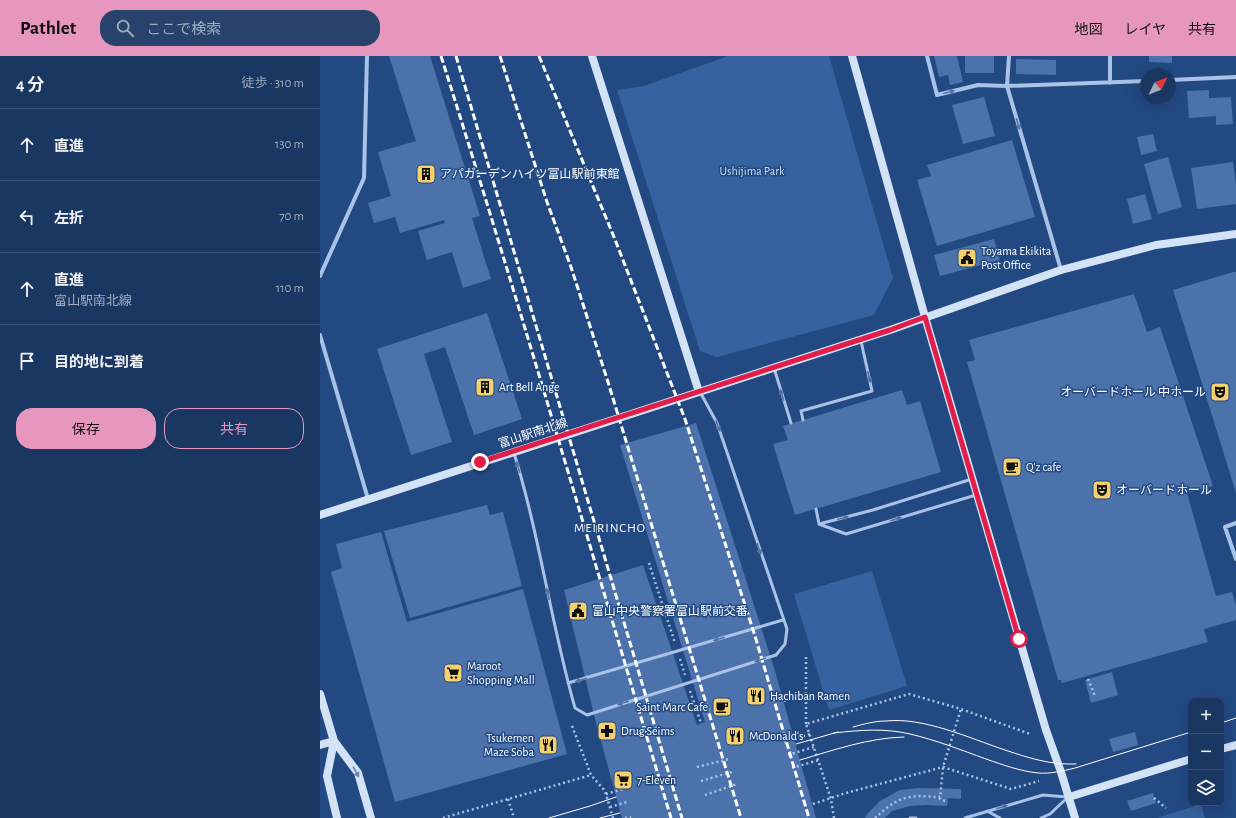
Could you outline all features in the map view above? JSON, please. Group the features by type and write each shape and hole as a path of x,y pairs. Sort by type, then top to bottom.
{"street":[{"path":"320,276 364,178 367,56"},
{"path":"592,56 700,392"},
{"path":"852,56 972,479 1046,730 1069,797 1074,818"},
{"path":"927,56 937,95 978,85 1007,86 1140,81"},
{"path":"1009,56 1007,86 1061,270"},
{"path":"1110,56 1110,83"},
{"path":"1176,80 1236,77"},
{"name":"富山駅南北線","path":"320,515 700,392 1061,270 1156,245 1236,234"},
{"path":"320,335 368,499"},
{"path":"1236,523 1224,527 1236,559"},
{"path":"320,694 334,741 358,773 371,818"},
{"path":"320,745 334,741"},
{"path":"334,741 327,776 338,818"},
{"path":"1224,748 1236,745"},
{"path":"1069,797 1188,760"}],"lane":[{"path":"803,420 801,411 872,391 860,339"},
{"path":"773,367 791,423"},
{"path":"513,452 524,486 560,653 575,708 587,715 776,655 785,644 787,629 717,423 700,392"},
{"path":"819,524 873,510 972,479"},
{"path":"819,524 846,534 977,495"},
{"path":"816,509 819,524"},
{"path":"568,683 783,620"},
{"path":"965,818 1043,795 1069,797"},
{"path":"1041,818 1050,814 1069,797"},
{"path":"987,812 1000,818"},
{"path":"910,818 916,818"}],"path":[{"path":"806,657 806,724 831,799 834,818"},
{"path":"1088,679 1095,696"},
{"path":"806,724 910,694 961,709 1030,734"},
{"path":"784,701 806,695"},
{"path":"940,797 942,793 943,767 961,709"},
{"path":"572,726 591,775 606,791 613,818"},
{"path":"784,742 810,734"},
{"path":"788,755 814,747"},
{"path":"697,767 729,759"},
{"path":"792,768 819,760"},
{"path":"813,804 943,767 1011,789 1039,781"},
{"path":"702,781 732,772"},
{"path":"443,818 591,775"},
{"path":"705,795 737,784"},
{"path":"606,794 623,789"},
{"path":"875,818 888,806 897,801 910,797 940,797 940,799 945,801"},
{"path":"1154,798 1166,808"},
{"path":"508,799 514,818"},
{"path":"610,807 627,802"},
{"path":"625,818 631,816"}],"green space":[{"name":"Ushijima Park","path":"728,56 829,56 893,278 874,315 717,357 700,351 617,90 644,86"},
{"path":"872,571 907,686 829,710 794,594"},
{"path":"1195,806 1202,806 1205,818 1157,818"}],"building":[{"name":"アパガーデンハイツ富山駅前東館","path":"389,56 430,56 480,216 472,218 491,279 463,288 452,252 427,260 418,231 445,223 444,220 400,233 395,217 374,223 368,203 391,196 378,152 416,141"},
{"path":"934,56 957,56 963,82 950,85 948,75 939,77"},
{"path":"965,56 994,56 994,73 965,73"},
{"path":"1149,56 1172,56 1172,63 1149,62"},
{"path":"1016,59 1056,60 1056,75 1016,74"},
{"path":"1209,90 1209,98 1231,97 1233,124 1216,125 1216,116 1189,118 1187,91"},
{"path":"984,97 995,136 963,144 952,105"},
{"path":"1153,134 1157,151 1141,155 1137,137"},
{"path":"1012,140 1035,217 937,246 917,180 931,176 927,165"},
{"path":"1168,157 1182,207 1158,214 1144,164"},
{"path":"1233,162 1236,185 1236,204 1197,209 1191,168"},
{"path":"1145,194 1152,219 1133,224 1127,199"},
{"path":"994,239 1000,260 940,276 934,255"},
{"name":"オーバードホール 中ホール","path":"1236,272 1236,493 1173,290"},
{"name":"オーバードホール","path":"1134,294 1147,332 1160,327 1213,486 1187,493 1216,596 1232,592 1236,605 1236,620 1204,629 1208,642 1062,683 1061,680 1058,680 967,362 975,360 969,340"},
{"name":"Art Bell Ange","path":"487,313 522,419 474,435 445,347 424,354 452,442 411,455 377,349"},
{"path":"902,390 907,405 920,401 941,472 795,515 773,444 788,440 783,426"},
{"path":"696,423 775,671 816,818 622,818 596,723 564,590 643,565 697,725 705,722 620,445"},
{"path":"487,505 490,515 503,512 522,586 410,618 384,531"},
{"name":"Maroot Shopping Mall","path":"381,532 407,622 523,589 567,754 395,802 331,572 342,568 336,544"},
{"path":"1112,672 1118,695 1091,703 1085,680"},
{"path":"1135,732 1138,745 1113,752 1109,739"},
{"path":"920,788 961,789 961,799 948,798 947,806 910,806 892,811 885,818 865,818 880,801 900,790"},
{"path":"1153,793 1156,803 1131,811 1127,801"}],"tram line":[{"path":"1224,722 1236,718"},
{"path":"853,727 882,721 916,722 962,734 1031,758 1048,762 1076,764"},
{"path":"834,733 872,730 901,732 939,742 1012,768 1043,773 1075,768 1188,733"},
{"path":"796,744 838,732"},
{"path":"800,760 864,742 904,737"},
{"path":"549,818 616,797"},
{"path":"600,818 620,813"}],"railway":[{"path":"441,56 529,341 671,818"},
{"path":"456,56 682,818"},
{"path":"500,56 547,202 571,267 608,382 741,818"},
{"path":"539,56 614,237 685,419 755,636 809,818"}],"place":[{"name":"アパガーデンハイツ富山駅前東館","path":"426,174"},
{"name":"Toyama Ekikita Post Office","path":"967,258"},
{"name":"Art Bell Ange","path":"485,387"},
{"name":"オーバードホール 中ホール","path":"1220,392"},
{"name":"Q’z cafe","path":"1012,467"},
{"name":"オーバードホール","path":"1102,490"},
{"name":"富山中央警察署富山駅前交番","path":"578,611"},
{"name":"Maroot Shopping Mall","path":"453,673"},
{"name":"Hachiban Ramen","path":"756,696"},
{"name":"Saint Marc Cafe","path":"722,707"},
{"name":"Drug Seims","path":"607,731"},
{"name":"McDonald's","path":"735,736"},
{"name":"Tsukemen Maze Soba","path":"548,745"},
{"name":"7-Eleven","path":"623,780"}],"district":[{"name":"MEIRINCHO","path":"610,528"}],"route":[{"path":"480,462 700,392 754,373 890,330 925,317 1019,639"}]}
